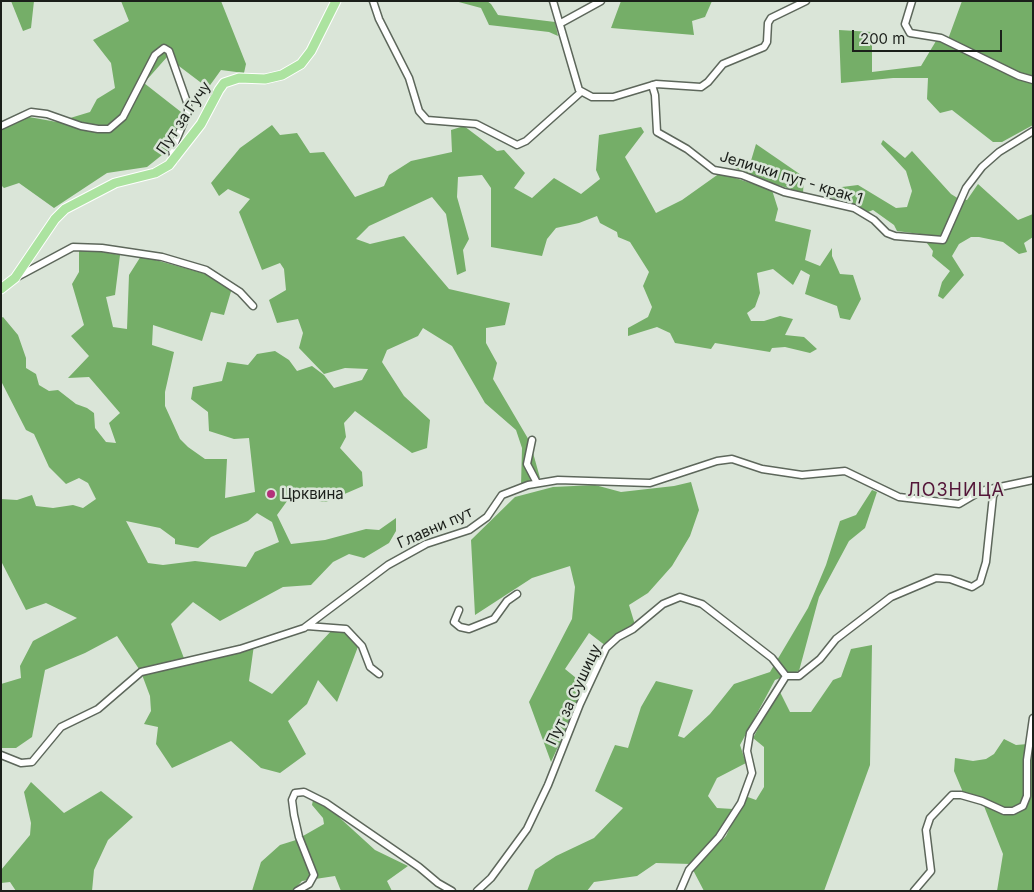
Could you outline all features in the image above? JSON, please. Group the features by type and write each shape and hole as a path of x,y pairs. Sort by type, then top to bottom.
{"main road":[{"name":"Пут за Гучу","path":"1,289 16,278 55,219 65,209 115,183 163,169 174,160 201,124 224,84 240,78 282,76 301,64 311,51 336,1"}],"street":[{"path":"373,1 379,19 409,78 419,111 427,120 476,124 517,145 526,141 581,92"},
{"path":"553,1 561,23 564,46 581,92 592,97 613,97 652,85 701,87 724,64 764,47 767,42 768,23 771,18 806,1"},
{"path":"561,23 601,1"},
{"path":"912,1 906,24 910,33 941,38 1020,76 1033,80"},
{"path":"1,126 31,112 98,130 110,128 123,117 155,55 164,48 169,52 188,105 188,112 172,150 174,160"},
{"name":"Јелички пут - крак 1","path":"652,85 656,95 657,132 688,149 714,170 742,175 784,192 854,208 874,220 887,233 895,236 943,240 966,188 982,167 999,152 1033,131"},
{"path":"16,278 73,248 102,248 162,257 206,270 240,292 252,306"},
{"path":"532,440 527,464 537,483"},
{"name":"Главни пут","path":"1,754 21,763 32,762 61,727 98,709 142,672 247,647 290,634 307,626 388,564 426,544 469,530 487,517 502,495 537,483 592,480 650,483 716,461 732,460 762,468 802,475 844,471 899,497 959,504 981,491 1033,480"},
{"path":"680,891 689,870 722,833 741,803 752,773 747,751 750,733 786,676 794,678 806,671 836,639 891,597 936,578 950,579 972,587 980,582 986,562 993,496 997,488"},
{"path":"459,610 454,622 460,627 469,629 494,619 507,601 517,594"},
{"name":"Пут за Сушицу","path":"477,891 492,878 527,829 548,785 580,704 606,648 663,604 680,597 702,604 772,658 786,676"},
{"path":"307,626 346,629 362,646 370,666 378,674"},
{"path":"914,891 931,871 926,830 930,818 952,795 961,795 982,801 1004,811 1013,811 1023,806 1026,796 1027,752 1033,718"},
{"path":"297,891 309,884 314,875 299,837 292,800 295,793 304,792 326,803 452,891"}],"green space":[{"path":"11,1 34,1 31,28 23,31"},
{"path":"121,1 221,1 246,64 244,73 221,70 208,88 167,57 144,83 190,119 167,151 147,167 107,173 54,208 19,183 4,188 1,185 1,127 29,117 57,122 90,112 97,99 115,88 111,63 93,40 129,21"},
{"path":"455,1 487,1 498,15 555,22 558,36 549,32 489,25 481,8"},
{"path":"621,1 712,1 705,17 692,21 694,35 611,28"},
{"path":"962,1 1033,1 1033,125 1002,142 993,142 952,110 940,113 927,99 928,78 893,78 841,83 839,30 872,32 872,72 921,66 936,41 947,42"},
{"path":"272,125 280,135 297,133 310,153 324,152 355,197 384,186 389,175 411,161 452,152 451,130 464,126 497,151 504,150 525,173 514,188 532,198 554,178 581,194 600,179 596,170 599,135 641,127 644,132 625,157 656,213 682,200 720,173 772,190 778,209 775,221 811,230 805,260 820,266 832,248 832,256 840,274 853,275 861,299 850,320 840,318 837,306 805,294 810,275 801,270 793,285 773,269 757,273 760,293 755,307 747,313 751,321 764,321 780,316 793,319 785,335 804,337 817,349 810,353 785,347 772,348 770,352 715,343 711,349 675,343 670,333 657,327 628,336 628,328 648,317 652,307 643,286 649,272 630,242 618,237 617,232 600,223 597,216 579,223 556,228 547,239 542,256 491,247 491,188 482,175 458,177 457,197 469,239 463,250 466,271 457,275 446,214 432,197 369,226 356,239 370,244 404,236 449,289 510,303 505,325 486,328 486,343 497,363 493,379 530,442 540,478 521,486 522,448 516,430 485,403 452,346 423,328 418,336 387,350 382,362 404,396 430,420 427,448 412,453 355,411 344,423 346,437 340,448 362,472 363,486 326,502 290,497 277,515 291,544 325,540 366,529 379,530 396,518 396,531 389,543 364,558 349,554 333,562 311,585 283,587 220,621 193,602 171,624 185,661 254,645 249,681 272,694 333,629 346,629 359,644 337,702 318,680 307,704 288,721 306,754 280,773 261,768 231,741 172,768 156,744 158,727 144,724 151,711 150,696 141,672 117,636 85,653 45,670 32,737 16,748 1,748 1,684 21,678 20,666 33,641 77,618 46,603 26,610 1,561 1,499 17,500 32,495 36,506 53,508 73,505 83,508 96,499 88,483 79,478 66,484 49,467 34,434 26,430 1,381 1,318 3,317 18,335 26,358 26,368 36,374 39,385 49,391 58,390 76,404 94,413 95,428 106,442 116,443 109,423 120,413 89,377 68,378 89,356 71,336 84,325 72,284 79,272 79,248 120,255 115,295 106,297 113,327 127,329 129,275 141,256 210,275 232,288 224,315 211,312 202,341 153,325 152,345 174,352 165,392 165,406 180,439 205,459 227,459 225,498 255,492 249,438 234,439 209,431 208,412 191,399 193,387 222,381 227,362 248,365 257,354 275,351 289,360 297,371 312,366 324,375 334,388 362,380 368,369 345,368 324,374 299,348 303,333 298,319 277,323 269,300 286,290 284,269 280,263 262,270 239,212 250,199 228,189 219,196 211,183 240,148","holes":["257,513 272,522 279,542 255,552 246,567 195,561 163,565 148,563 126,521 160,528 175,539 175,544 198,548 211,537 248,521"]},
{"path":"883,140 905,158 912,151 951,194 959,199 967,200 978,184 1018,220 1033,214 1033,237 1024,243 1027,252 1019,254 1003,242 971,237 959,244 952,256 964,275 943,299 938,296 942,282 950,271 932,256 933,251 920,234 897,231 894,225 873,210 868,212 848,202 824,196 826,189 858,185 896,208 907,207 912,191 906,171 881,144"},
{"path":"756,144 804,177 803,193 756,178 735,168 742,160 750,164"},
{"path":"691,482 699,510 690,536 672,566 648,593 629,605 636,628 606,646 589,633 565,669 586,686 551,762 529,702 572,619 575,587 570,566 532,578 475,615 471,540 515,497 553,487 595,485 621,492 674,486"},
{"path":"872,490 877,492 865,528 849,541 819,597 799,671 775,680 740,745 746,763 717,778 708,796 717,808 733,809 720,831 691,864 656,863 637,876 594,882 587,891 527,891 535,870 556,856 594,838 623,808 595,791 615,745 628,748 641,707 656,681 693,690 678,736 684,738 710,714 734,684 770,672 808,608 826,565 840,521 856,515"},
{"path":"872,645 870,765 824,891 704,891 693,870 726,836 745,796 756,800 764,787 764,747 753,738 779,690 790,712 811,712 833,680 841,677 851,649"},
{"path":"1033,718 1033,891 997,891 1003,854 982,801 961,795 962,790 954,771 955,758 973,761 986,759 994,754 1004,739 1016,745 1028,744"},
{"path":"31,782 64,813 101,791 133,817 108,840 94,870 92,891 16,891 10,882 1,883 1,870 30,835 31,823 24,792"},
{"path":"313,800 330,809 375,850 408,866 387,881 392,891 341,891 335,876 302,881 293,891 252,891 261,862 280,845 296,840 324,824 323,818 312,805"}],"place":[{"name":"Црквина","path":"271,494"}],"district":[{"name":"ЛОЗНИЦА","path":"956,491"}]}
